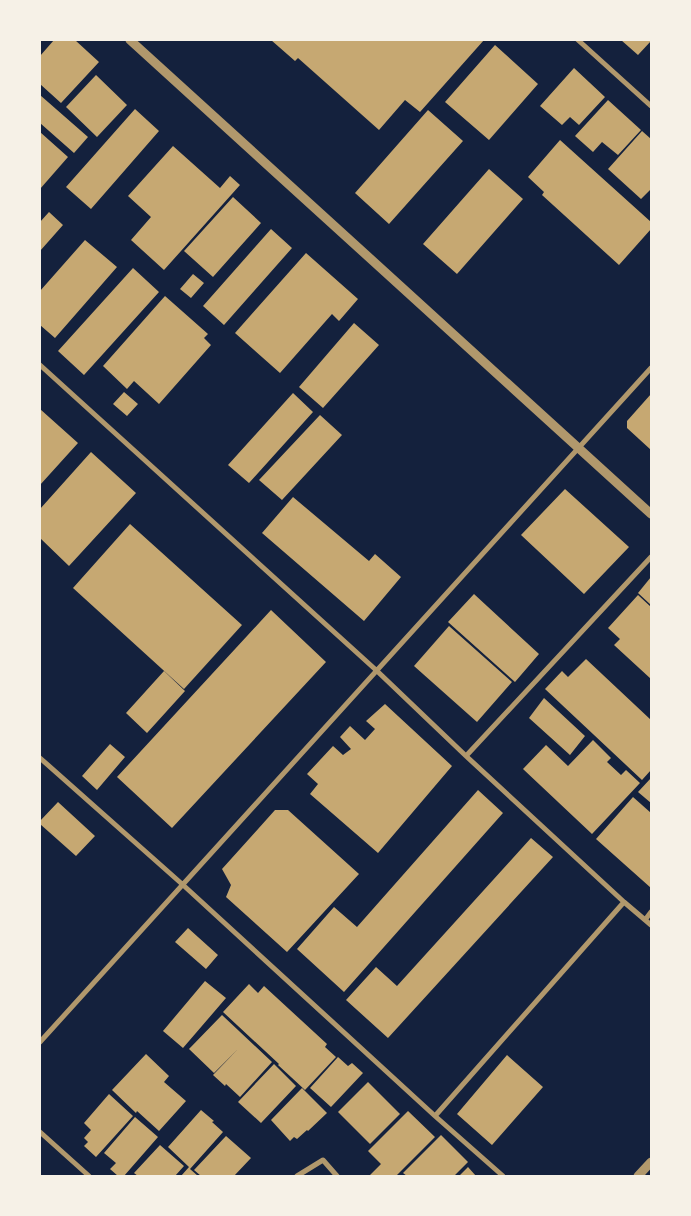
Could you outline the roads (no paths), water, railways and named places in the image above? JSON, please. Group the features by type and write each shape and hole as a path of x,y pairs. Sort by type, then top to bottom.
{"street":[{"path":"130,40 651,514"},
{"path":"578,40 651,106"},
{"path":"40,365 376,670 466,756 651,925"},
{"path":"40,1042 651,368"},
{"path":"466,756 651,557"},
{"path":"40,758 182,884 435,1116 504,1176"},
{"path":"435,1116 624,902"},
{"path":"645,920 651,912"},
{"path":"40,1132 89,1176"},
{"path":"297,1176 323,1160 337,1176"},
{"path":"638,1176 651,1162"}]}
